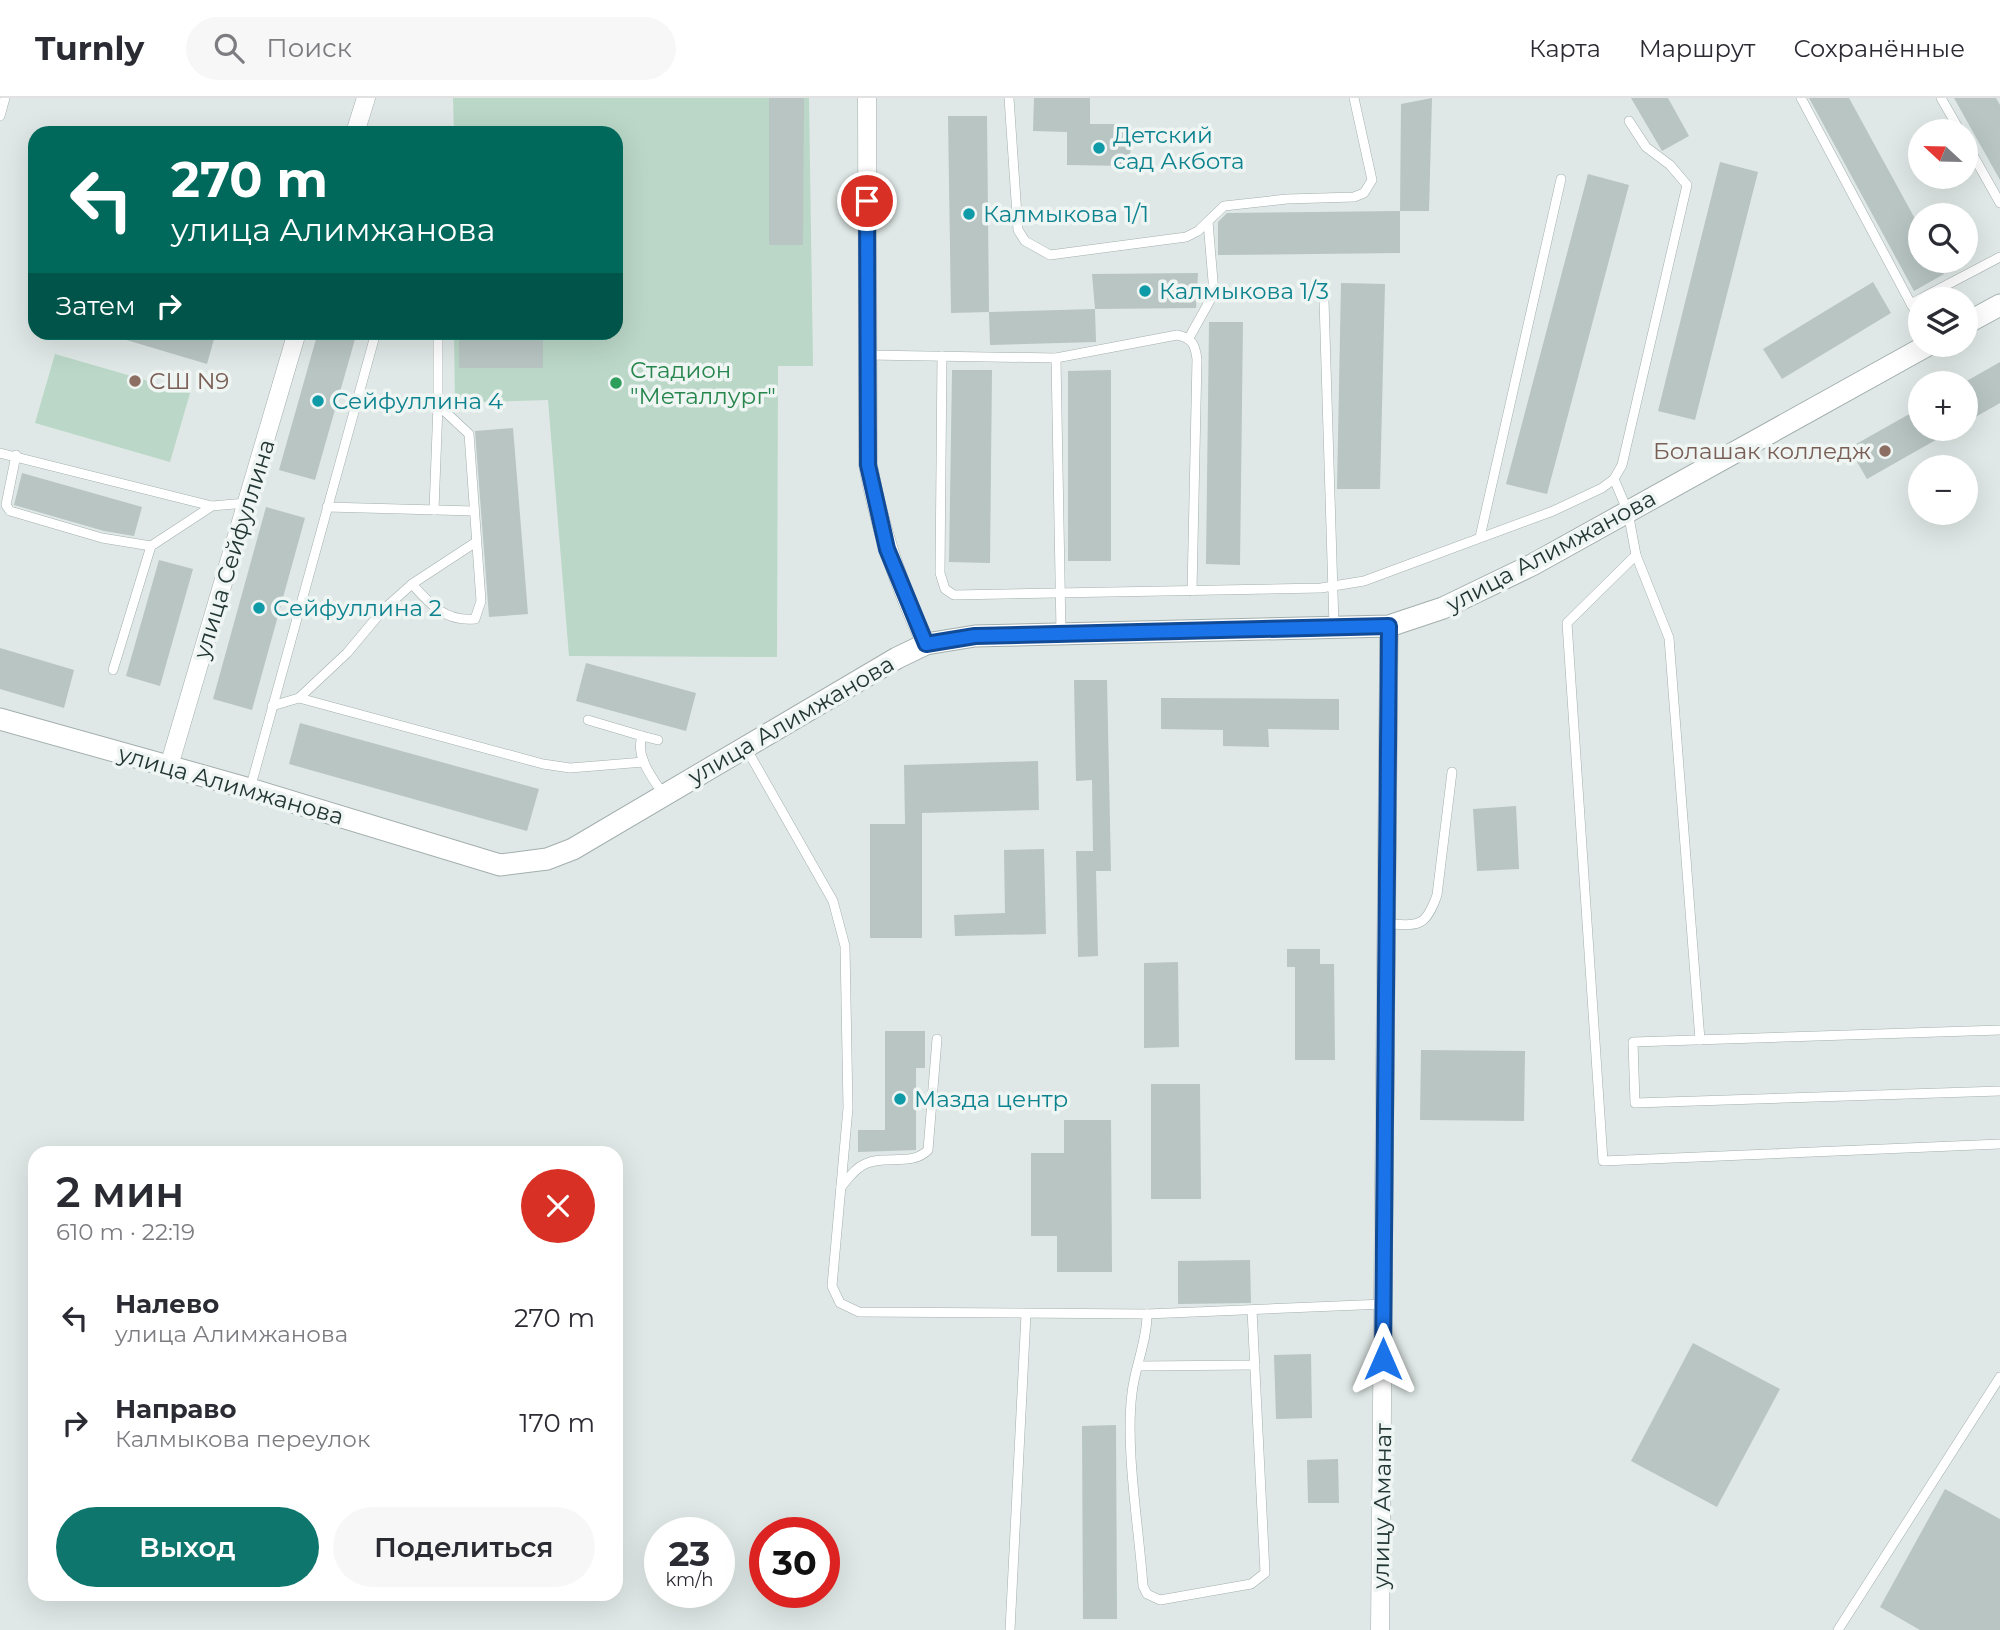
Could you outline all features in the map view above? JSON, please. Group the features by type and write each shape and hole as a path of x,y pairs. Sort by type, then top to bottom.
{"street":[{"path":"357,126 366,98"},
{"path":"867,98 868,465 879,524 895,573 926,644"},
{"path":"1978,317 2000,305"},
{"name":"улица Сейфуллина","path":"169,766 296,340"},
{"name":"улица Алимжанова","path":"0,719 250,789 500,865 547,859 573,849 897,658 926,644 975,636 1389,626 1454,603 1532,565 1908,356"},
{"name":"улицу Аманат","path":"1381,1630 1389,626"}],"lane":[{"path":"0,116 5,98"},
{"path":"1009,98 1018,230 1035,248 1050,255 1186,237 1208,222 1224,206 1364,193 1372,180 1354,98"},
{"path":"1801,98 1909,287"},
{"path":"1941,98 1953,119"},
{"path":"942,356 941,581 949,593 964,597 1335,587 1364,581 1553,510 1602,488 1614,479 1622,465 1686,185 1670,165 1646,147 1629,121"},
{"path":"1978,164 2000,203"},
{"path":"1480,537 1561,179"},
{"path":"1189,338 1214,293 1215,279 1208,222"},
{"path":"1943,287 2000,257"},
{"path":"1324,300 1335,587 1334,626"},
{"path":"868,355 1056,358 1177,335 1189,338 1196,347 1197,359 1192,591"},
{"path":"250,789 374,340"},
{"path":"434,510 438,340"},
{"path":"1056,358 1061,636"},
{"path":"412,584 439,613 465,620 475,619 481,601 469,434 438,405"},
{"path":"0,453 212,506 248,503"},
{"path":"16,455 6,505 10,511 102,538 151,546"},
{"path":"1614,479 1628,512 1636,555 1669,638 1700,1040"},
{"path":"113,670 151,546 212,506"},
{"path":"327,507 474,511"},
{"path":"272,706 299,698 347,653 383,610 412,584 477,542"},
{"path":"1636,555 1567,623 1603,1161 2000,1144"},
{"path":"299,698 543,764 570,768 643,762"},
{"path":"589,720 658,740"},
{"path":"642,736 639,744 643,762 664,796"},
{"path":"745,747 833,901 845,946 848,1108 832,1286 836,1298 847,1308 859,1312 1147,1314 1384,1304"},
{"path":"1385,924 1418,925 1427,919 1433,908 1437,895 1452,772"},
{"path":"2000,1030 1633,1042 1635,1103 2000,1091"},
{"path":"840,1188 858,1167 867,1162 917,1158 928,1150 937,1039"},
{"path":"1147,1314 1147,1331 1132,1392 1130,1426 1143,1586 1147,1594 1160,1600 1251,1584 1265,1573 1252,1310"},
{"path":"1010,1630 1026,1314"},
{"path":"1138,1366 1255,1365"},
{"path":"1838,1630 2000,1377"}],"green space":[{"name":"Стадион \"Металлург\"","path":"453,98 809,98 813,366 778,366 777,657 569,656 548,400 455,403 454,340 623,340 623,126 454,126"},
{"path":"55,354 190,393 170,462 35,423"}],"building":[{"path":"769,98 804,98 803,245 769,245"},
{"name":"Детский сад Акбота","path":"1034,98 1090,98 1090,124 1131,124 1130,166 1067,165 1067,132 1033,131"},
{"path":"1432,98 1429,211 1400,211 1401,104"},
{"path":"1631,98 1668,98 1689,136 1662,151"},
{"path":"1809,98 1849,98 1908,206 1908,273 1944,274 1921,287 1912,287"},
{"path":"1954,98 1996,98 2000,105 2000,180 1978,141 1978,119 1966,119"},
{"name":"Калмыкова 1/1","path":"948,116 987,116 989,312 951,313"},
{"path":"1720,162 1758,172 1695,420 1658,411"},
{"path":"1588,174 1629,185 1547,494 1506,484"},
{"path":"1400,211 1400,253 1218,255 1218,222 1227,213"},
{"name":"Калмыкова 1/3","path":"1198,273 1196,308 1095,309 1092,274"},
{"path":"1873,282 1891,313 1782,379 1763,349"},
{"path":"1341,283 1385,284 1380,489 1337,489"},
{"path":"1095,309 1096,342 990,345 989,312"},
{"path":"1209,322 1243,322 1240,565 1206,564"},
{"path":"126,340 214,340 207,364"},
{"name":"Сейфуллина 4","path":"316,340 355,340 315,480 279,470"},
{"path":"459,340 543,340 543,368 459,368"},
{"path":"2000,362 2000,403 1978,416 1978,375"},
{"path":"952,370 992,370 990,563 949,562"},
{"path":"1111,370 1111,561 1068,561 1068,371"},
{"path":"1908,415 1908,441 1934,441 1867,479 1849,448"},
{"path":"513,428 528,614 489,617 475,431"},
{"path":"22,473 142,507 134,536 104,531 14,505"},
{"name":"Сейфуллина 2","path":"266,507 305,518 252,710 213,699"},
{"path":"159,560 193,569 160,686 126,676"},
{"path":"0,648 74,670 64,708 0,689"},
{"path":"586,663 696,693 686,731 576,701"},
{"path":"1074,680 1107,680 1111,871 1096,871 1098,956 1078,957 1076,851 1093,851 1092,780 1076,781"},
{"path":"1161,698 1339,699 1339,730 1268,729 1269,747 1223,746 1223,730 1161,729"},
{"path":"300,723 539,789 527,831 289,764"},
{"path":"1038,761 1039,810 922,813 922,938 870,938 870,824 905,824 904,765"},
{"path":"1516,806 1519,869 1477,871 1473,809"},
{"path":"1044,849 1046,934 955,936 954,915 1005,913 1004,850"},
{"path":"1287,949 1320,949 1320,964 1334,964 1335,1060 1295,1060 1295,967 1287,967"},
{"path":"1178,962 1179,1047 1144,1048 1144,963"},
{"name":"Мазда центр","path":"885,1031 925,1031 925,1068 916,1068 916,1150 858,1152 858,1130 885,1130"},
{"path":"1421,1050 1525,1051 1524,1121 1420,1120"},
{"path":"1151,1084 1200,1084 1201,1199 1151,1199"},
{"path":"1064,1120 1111,1120 1112,1272 1057,1272 1057,1236 1031,1236 1031,1153 1064,1153"},
{"path":"1250,1260 1251,1303 1178,1304 1178,1261"},
{"path":"1693,1343 1780,1389 1717,1507 1631,1461"},
{"path":"1311,1354 1312,1418 1276,1419 1274,1355"},
{"path":"1116,1425 1117,1619 1083,1619 1082,1426"},
{"path":"1338,1459 1339,1503 1308,1503 1307,1460"},
{"path":"1945,1489 2000,1519 2000,1630 1920,1630 1880,1607"}],"place":[{"name":"Детский сад Акбота","path":"1099,148"},
{"name":"Калмыкова 1/1","path":"969,214"},
{"name":"Калмыкова 1/3","path":"1145,291"},
{"name":"СШ N9","path":"135,381"},
{"name":"Стадион \"Металлург\"","path":"616,383"},
{"name":"Сейфуллина 4","path":"318,401"},
{"name":"Болашак колледж","path":"1885,451"},
{"name":"Сейфуллина 2","path":"259,608"},
{"name":"Мазда центр","path":"900,1099"}],"route":[{"path":"867,201 868,465 879,524 887,549 926,644 975,636 1389,626 1383,1359"}]}
